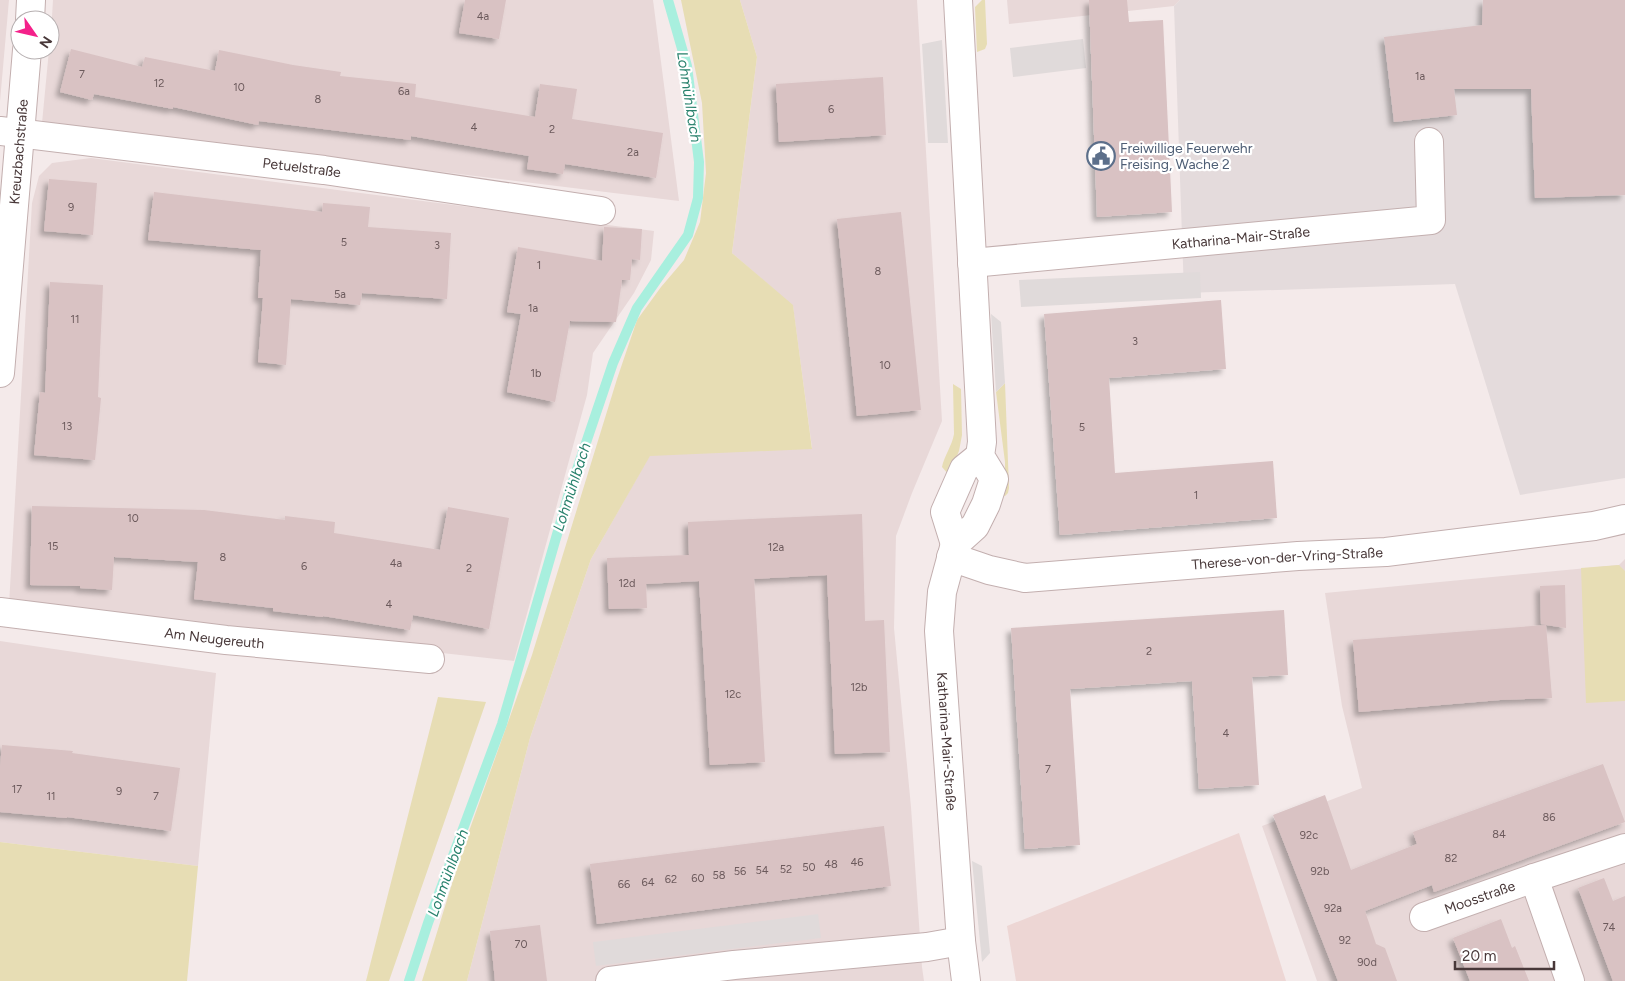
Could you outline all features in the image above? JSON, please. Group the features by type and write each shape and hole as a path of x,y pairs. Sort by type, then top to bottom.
{"street":[{"path":"953,551 975,526 994,480 980,456 982,442 958,0"},
{"name":"Kreuzbachstraße","path":"0,373 10,133 25,60"},
{"name":"Petuelstraße","path":"10,133 324,170 601,210"},
{"name":"Katharina-Mair-Straße","path":"972,263 1431,220 1429,142"},
{"name":"Therese-von-der-Vring-Straße","path":"953,551 989,570 1025,578 1298,556 1386,552 1594,526 1625,519"},
{"name":"Katharina-Mair-Straße","path":"953,551 942,592 939,631 961,941 966,981"},
{"name":"Am Neugereuth","path":"0,612 226,640 430,659"},
{"name":"Moosstraße","path":"1424,917 1625,848"},
{"path":"1534,878 1570,981"},
{"path":"610,981 734,965 927,947 961,941"}],"shaded area":[{"path":"0,0 9,0 0,101"},
{"path":"53,0 653,0 679,201 42,123 48,60 60,60 60,10 52,10"},
{"path":"681,0 740,0 757,57 732,253 793,305 812,449 650,456 591,559 530,738 467,981 422,981 463,848 532,655 637,320 684,260 700,222 706,173 702,103"},
{"path":"740,0 917,0 942,421 896,536 894,628 911,807 924,981 467,981 530,738 591,559 650,455 812,448 793,306 732,253 757,57"},
{"path":"982,0 985,0 987,44 985,49 977,52 975,7"},
{"path":"1007,0 1180,0 1174,6 1009,24"},
{"path":"1180,0 1625,0 1625,478 1520,495 1455,284 1184,293 1174,6"},
{"path":"1083,39 1086,68 1013,77 1010,48"},
{"path":"942,40 948,143 928,143 922,44"},
{"path":"91,158 654,231 651,260 634,293 593,353 587,395 514,661 9,605 32,203 39,176 52,163"},
{"path":"1200,272 1201,298 1021,307 1019,280"},
{"path":"991,314 1001,322 1005,383 996,392"},
{"path":"1005,383 1009,488 1005,496 1001,495 1005,480 1005,462 996,392"},
{"path":"953,384 961,389 962,435 959,451 949,475 942,467 954,434"},
{"path":"1625,559 1625,981 1317,981 1262,826 1362,788 1342,706 1325,593 1619,565"},
{"path":"1619,565 1625,571 1625,701 1586,703 1581,568"},
{"path":"0,641 216,673 198,866 0,842"},
{"path":"438,697 486,702 389,981 366,981"},
{"path":"1239,833 1286,981 1016,981 1007,926"},
{"path":"0,842 198,866 187,981 0,981"},
{"path":"972,861 982,866 990,953 982,962"},
{"path":"818,914 821,938 596,966 593,942"}],"building":[{"path":"465,0 506,0 499,39 459,33"},
{"path":"1089,0 1127,0 1129,22 1163,20 1172,212 1097,217"},
{"path":"1483,0 1625,0 1625,195 1535,198 1531,89 1454,89 1457,115 1394,122 1384,37 1482,25"},
{"path":"71,49 142,67 145,57 215,71 219,50 293,65 341,72 340,76 416,84 415,97 535,117 540,84 577,89 572,119 663,133 656,178 565,164 563,174 527,169 529,156 411,136 411,140 259,121 258,125 173,107 173,109 94,94 92,100 60,92"},
{"path":"883,77 886,135 779,142 776,84"},
{"path":"49,179 97,183 93,235 44,231"},
{"path":"154,192 322,212 323,203 370,207 368,227 451,233 447,299 362,293 360,305 291,299 286,365 258,362 263,298 258,298 261,250 148,240"},
{"path":"901,212 921,410 857,416 837,219"},
{"path":"604,227 642,229 640,260 632,259 630,280 622,280 616,322 570,321 555,402 507,392 521,314 507,312 518,247 602,261"},
{"path":"50,282 103,285 98,397 101,398 95,460 34,455 40,392 45,393"},
{"path":"1221,300 1226,369 1109,378 1115,473 1273,461 1277,518 1060,535 1044,314"},
{"path":"32,506 204,510 285,520 285,516 335,522 334,533 440,550 448,507 509,518 489,629 413,615 410,630 323,616 273,611 273,608 194,599 198,562 114,557 112,590 80,588 80,586 30,585"},
{"path":"862,514 865,621 884,620 890,752 835,754 827,575 754,579 765,762 710,765 699,581 646,584 647,608 609,609 607,558 689,555 688,522"},
{"path":"1565,585 1566,628 1541,624 1540,586"},
{"path":"1284,610 1288,675 1252,677 1259,785 1199,789 1192,681 1070,689 1080,845 1025,849 1011,628"},
{"path":"1546,625 1552,698 1500,700 1359,712 1353,640"},
{"path":"2,745 73,751 72,753 180,768 171,831 67,817 0,812"},
{"path":"1603,764 1625,822 1434,892 1432,885 1365,911 1376,944 1385,948 1397,981 1338,981 1273,815 1325,795 1351,870 1417,844 1413,832"},
{"path":"884,826 891,886 597,924 590,864"},
{"path":"1604,878 1613,901 1625,896 1625,981 1613,981 1578,888"},
{"path":"1501,919 1512,948 1515,946 1529,981 1470,981 1453,938"},
{"path":"540,925 547,981 495,981 490,931"}],"waterway":[{"name":"Lohmühlbach","path":"409,981 428,923 502,724 569,493 613,363 637,308 688,235 698,198 699,162 687,66 668,0"}],"place":[{"name":"Freiwillige Feuerwehr Freising, Wache 2","path":"1101,156"}]}
